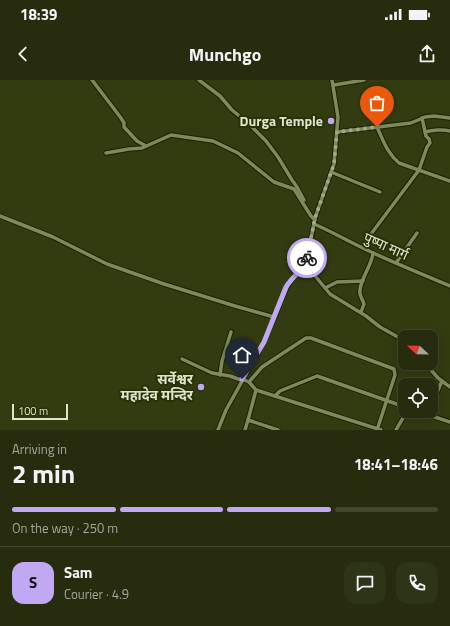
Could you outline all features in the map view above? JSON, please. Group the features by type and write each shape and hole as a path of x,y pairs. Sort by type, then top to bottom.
{"street":[{"path":"92,80 121,118 124,123 124,127 137,141 146,146"},
{"path":"199,80 220,96 232,110 266,141 297,187 306,202 306,207"},
{"path":"218,430 226,410 264,342 291,279 306,263 315,222 334,164 338,117 332,80"},
{"path":"334,85 364,80"},
{"path":"337,132 411,123 422,118 434,116 450,118"},
{"path":"367,250 371,234 419,170 427,146 430,143 426,136 422,118"},
{"path":"377,127 392,157 399,163 450,182"},
{"path":"425,132 432,130 447,130 450,132"},
{"path":"106,153 142,148 171,136 192,139 198,138 217,143 238,153 274,182 294,189 315,222"},
{"path":"331,172 380,192"},
{"path":"0,216 53,237 107,264 164,284 274,317"},
{"name":"पुष्पा मार्ग","path":"315,222 344,239 396,264 450,286"},
{"path":"396,264 417,233"},
{"path":"361,312 364,304 360,294 363,277 370,266 373,253"},
{"path":"306,263 330,294 361,312 380,327 398,337"},
{"path":"325,288 337,282 363,281"},
{"path":"220,375 222,361 231,332"},
{"path":"182,359 212,373 236,377 249,382 256,390 379,430 386,401 395,375 394,369 311,338 306,338 262,367 249,382"},
{"path":"429,370 450,386"},
{"path":"275,396 280,391 317,376 398,405"},
{"path":"438,390 442,381"},
{"path":"245,430 256,390"},
{"path":"396,430 403,418"},
{"path":"438,418 450,422"},
{"path":"248,420 278,430"}],"way so far":[{"path":"307,258 315,218 334,164 337,132 377,127"}],"place":[{"name":"Durga Temple","path":"331,121"},
{"name":"सर्वेश्वर महादेव मन्दिर","path":"201,387"}],"route":[{"path":"242,379 264,342 286,287 291,279 306,263 307,258"}]}
